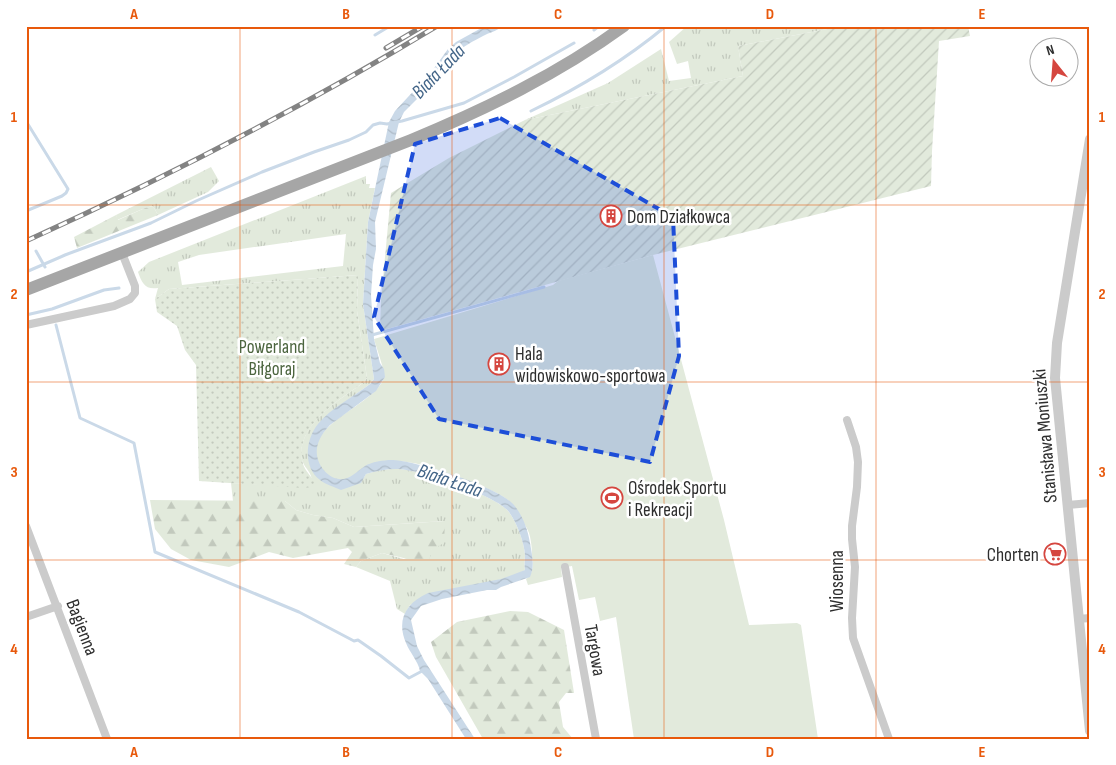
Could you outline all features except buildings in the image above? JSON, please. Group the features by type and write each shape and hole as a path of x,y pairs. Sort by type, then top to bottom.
{"main road":[{"path":"26,290 470,115 541,79 590,50 624,26"}],"street":[{"name":"Stanisława Moniuszki","path":"1090,139 1089,156 1060,319 1055,364 1056,395 1090,732"},
{"path":"26,325 114,306 130,299 135,293 135,286 122,253"},
{"name":"Wiosenna","path":"847,420 856,447 858,462 852,539 856,566 852,618 853,638 889,739"},
{"path":"1068,505 1090,503"},
{"name":"Bagienna","path":"26,526 107,739"},
{"name":"Targowa","path":"565,567 596,739"},
{"path":"26,617 58,606"},
{"path":"1078,619 1090,618"}],"highlighted area":[{"path":"500,118 673,217 679,356 650,462 439,419 374,317 415,144"}],"green space":[{"path":"687,26 843,26 738,46 743,76 525,120 608,83 661,49 669,81 691,78 688,61 677,64 669,42"},
{"path":"843,26 968,26 970,36 939,41 931,186 653,255 380,331 391,193 449,158 525,120 743,76 738,46"},
{"path":"211,167 219,181 208,192 158,215 153,206 117,220 116,215"},
{"path":"366,176 366,184 370,184 369,188 375,188 368,222 363,304 374,379 370,384 331,412 317,426 363,479 366,474 383,470 411,471 475,491 502,505 509,512 520,533 525,555 525,570 516,575 410,605 405,614 397,609 390,581 356,567 361,561 382,553 404,559 431,550 444,521 354,527 333,518 296,510 285,501 233,501 231,483 312,487 311,476 301,455 307,432 324,412 367,378 357,311 358,275 169,289 155,299 158,288 147,287 138,272 149,262","holes":["346,234 343,266 182,285 178,262 199,255"]},
{"path":"153,206 158,215 77,248 74,237 116,215 118,220"},
{"name":"Ośrodek Sportu i Rekreacji","path":"653,255 724,520 749,625 797,623 801,625 818,739 634,739 616,617 600,621 595,597 579,600 572,566 561,568 562,577 528,585 526,579 532,571 533,565 530,535 509,501 478,484 413,463 385,461 368,465 348,477 333,477 321,466 316,452 319,439 327,428 366,399 377,389 384,378 374,339 553,285 558,281"},
{"name":"Powerland Biłgoraj","path":"358,275 357,311 367,378 320,416 305,438 301,451 303,464 316,484 312,487 304,488 199,481 196,365 185,350 177,326 157,312 155,299 169,289"},
{"path":"150,500 285,501 296,510 333,518 354,527 445,521 444,543 431,550 429,564 382,553 361,561 356,567 344,564 352,552 348,548 293,558 269,552 229,567 191,560 171,549 155,529"},
{"path":"510,611 528,612 564,630 574,693 566,693 559,702 563,727 573,739 483,739 436,657 431,642 457,622"}],"water":[{"name":"Biała Łada","path":"485,26 502,26 454,54 421,95 404,112 399,122 375,222 376,249 371,295 374,339 385,377 376,391 328,427 317,448 319,463 325,472 334,478 343,479 350,477 374,462 385,460 418,464 437,469 492,490 514,505 522,518 528,533 532,556 533,565 530,577 496,590 442,599 421,606 411,620 417,646 424,660 475,739 466,739 428,679 420,671 403,635 403,620 409,607 420,597 428,593 501,579 525,570 523,544 512,516 501,505 474,491 438,478 407,470 388,469 366,474 361,483 341,490 322,482 314,475 308,461 308,445 314,430 323,418 370,384 374,379 363,304 368,222 389,122 395,111 432,71 448,49 456,42"}],"waterway":[{"path":"375,35 390,26"},
{"path":"594,30 599,26"},
{"path":"531,111 601,73 666,26"},
{"path":"26,272 65,255 151,223 262,172 349,140 366,132 373,125 402,121 464,103 574,43"},
{"path":"26,121 68,189 62,196 26,211"},
{"path":"36,251 45,267"},
{"path":"372,335 544,287"},
{"path":"26,315 52,309 104,290 119,288"},
{"path":"56,325 80,418 134,443 155,552 299,612 354,641 358,640 409,678 424,670"}],"railway":[{"path":"386,48 423,26"},
{"path":"26,241 131,192 235,139 337,84 437,26"}],"place":[{"name":"Dom Działkowca","path":"611,216"},
{"name":"Hala widowiskowo-sportowa","path":"499,364"},
{"name":"Ośrodek Sportu i Rekreacji","path":"612,498"},
{"name":"Chorten","path":"1055,554"}]}
